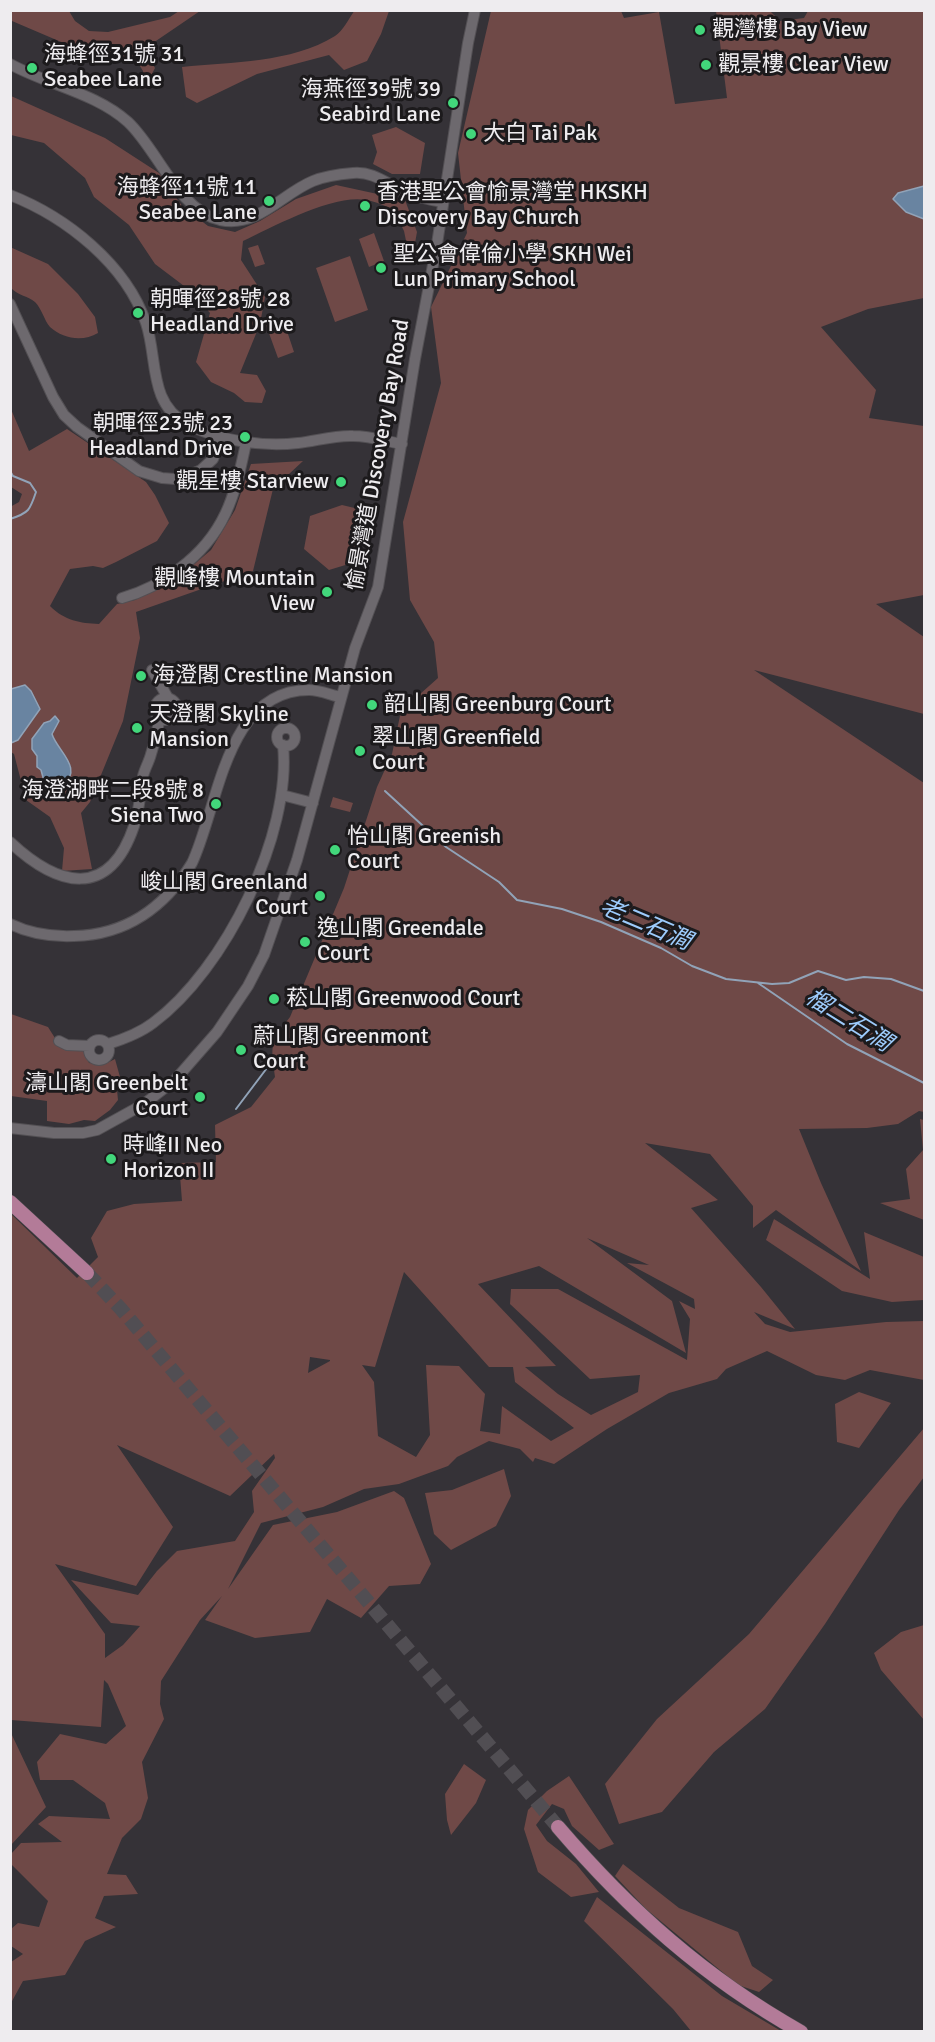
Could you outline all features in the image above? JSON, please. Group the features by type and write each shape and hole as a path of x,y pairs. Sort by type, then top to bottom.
{"main road":[{"path":"10,1202 87,1273"},
{"path":"558,1827 616,1893 682,1952 750,2001 801,2031"}],"street":[{"name":"愉景灣道 Discovery Bay Road","path":"10,1128 82,1133 98,1130 144,1104 185,1069 234,1009 264,955 286,895 313,803 340,697 361,630 378,587 475,10"},
{"path":"10,64 117,113 134,128 189,201 205,214 216,219 235,221 249,219 314,180 355,172 372,174 405,192 443,202"},
{"path":"10,195 53,215 78,233 102,256 131,292 148,331 157,385 166,405 188,424 246,442 285,444 351,436 402,444"},
{"path":"10,304 53,397 64,415 77,427 139,471 162,478 190,476 213,459 222,436"},
{"path":"122,598 152,588 164,581 208,544 222,522 237,485 246,442"},
{"path":"152,670 168,698 176,705 177,712 170,719 160,718 156,713 156,703 168,698"},
{"path":"10,924 37,934 85,936 109,932 125,926 152,910 165,899 192,863 230,754 247,721 262,705 287,693 309,690 340,697"},
{"path":"10,842 32,860 59,876 70,879 92,876 111,866 134,826 144,776 160,718"},
{"path":"58,1041 67,1045 90,1046 98,1040 108,1044 138,1033 164,1015 186,992 217,952 253,886 270,841 282,795 283,745"},
{"path":"282,795 313,803"},
{"path":"90,1046 91,1056 99,1061 106,1059 110,1054 108,1044"}],"shaded area":[{"path":"11,10 69,11 75,21 89,31 108,32 170,17 179,11 200,11 150,45 143,47 155,68 144,89 143,71 138,63 94,56 12,21 11,23"},
{"path":"355,10 389,11 381,34 367,61 344,70 329,55 257,74 197,103 186,97 182,67 261,60 300,52 338,34"},
{"path":"491,11 621,11 624,18 659,12 675,104 727,98 716,11 770,11 780,21 804,18 808,11 924,11 924,186 898,193 906,212 924,219 924,298 868,309 821,327 876,390 869,418 924,426 924,595 876,604 924,637 924,714 754,670 924,783 924,1112 919,1111 898,1124 867,1128 799,1129 861,1271 776,1210 753,1228 753,1206 710,1154 645,1143 718,1200 691,1208 795,1329 754,1312 765,1324 790,1332 886,1322 924,1321 924,1380 870,1370 845,1380 816,1375 767,1351 726,1369 717,1379 669,1393 607,1429 554,1464 535,1458 533,1462 520,1449 489,1441 457,1457 448,1466 399,1484 364,1489 323,1507 261,1523 228,1589 273,1525 337,1512 394,1491 404,1498 431,1564 420,1584 389,1586 361,1618 327,1599 310,1632 255,1638 205,1620 222,1596 200,1620 161,1681 160,1704 164,1719 142,1762 148,1798 141,1819 122,1838 107,1874 126,1875 138,1894 104,1896 95,1918 116,1927 85,1941 65,1975 23,1981 11,2003 11,1962 23,1954 11,1946 11,1929 18,1923 39,1927 48,1901 11,1864 11,1854 21,1843 62,1842 38,1824 49,1816 110,1819 105,1803 73,1780 40,1780 37,1762 60,1734 106,1744 126,1726 108,1684 104,1680 101,1727 11,1720 10,1213 77,1278 98,1257 91,1238 107,1211 134,1204 182,1201 179,1163 216,1162 215,1125 251,1107 275,1077 272,1051 275,1039 290,1017 344,888 377,787 392,754 401,711 438,678 434,642 410,600 403,522 441,383 431,307 467,233 458,153","holes":["587,1238 649,1265 627,1263 694,1299 695,1309 679,1301 690,1319 687,1360 558,1289 511,1289 510,1304 590,1379 640,1375 638,1392 591,1415 558,1394 525,1367 556,1366 478,1284 539,1266 686,1353 672,1301","404,1272 489,1367 513,1367 515,1382 574,1428 551,1441 502,1406 500,1434 480,1431 485,1394 459,1366 426,1365 430,1435 416,1457 378,1436 374,1382 362,1365 375,1367","310,1357 330,1360 330,1361 308,1373","117,1445 230,1496 274,1454 275,1458 252,1491 254,1512 235,1541 177,1551 138,1595 71,1580 111,1623 140,1626 123,1645 105,1658 105,1634 55,1564 136,1586 173,1527"]},
{"path":"11,96 105,138 159,173 182,206 208,226 235,232 260,221 296,199 336,185 405,200 417,232 411,265 404,231 393,209 366,200 352,199 320,207 286,220 243,241 241,260 265,297 260,324 240,373 257,375 266,391 262,403 245,402 234,393 211,382 196,362 210,313 192,292 155,264 129,225 94,197 85,178 44,143 11,135"},
{"path":"396,127 425,143 420,174 392,174 373,164 377,152 372,135"},
{"path":"374,233 384,261 369,267 359,239"},
{"path":"258,245 265,264 255,267 248,248"},
{"path":"10,247 48,264 78,294 95,317 98,333 86,338 73,338 50,327 35,302 11,288"},
{"path":"350,256 368,310 335,322 316,268"},
{"path":"283,319 294,352 278,358 266,325"},
{"path":"10,407 29,451 67,429 146,482 169,523 157,541 116,562 103,568 93,566 70,569 50,606 61,615 79,622 99,624 117,604 135,600 185,572 211,550 235,510 251,464 303,461 273,489 253,571 136,612 140,638 123,721 90,802 81,813 92,869 62,871 64,848 50,817 26,800 14,754 11,752 10,507 19,502 22,494 11,487"},
{"path":"342,505 363,510 352,563 329,570 304,549 310,516"},
{"path":"333,797 353,803 350,812 330,807"},
{"path":"11,1014 48,1027 60,1046 85,1051 89,1063 105,1064 115,1059 120,1077 117,1090 118,1100 110,1110 95,1121 84,1120 69,1124 47,1121 47,1101 11,1096"},
{"path":"920,1119 924,1120 924,1220 880,1203 910,1199 906,1169 923,1150"},
{"path":"774,1219 870,1279 864,1232 924,1257 924,1300 892,1302 842,1291 766,1240"},
{"path":"859,1392 891,1403 859,1448 837,1442 835,1404"},
{"path":"924,1428 924,1477 899,1510 825,1624 765,1709 714,1752 662,1812 619,1824 605,1784 657,1719 749,1634"},
{"path":"504,1469 511,1496 496,1526 451,1550 434,1534 425,1493 452,1490"},
{"path":"924,1625 924,1720 881,1670 874,1653 901,1632"},
{"path":"11,1733 46,1807 10,1845"},
{"path":"464,1764 486,1780 476,1803 451,1835 445,1794"},
{"path":"569,1776 614,1844 599,1850 572,1826 564,1809 552,1804 536,1825 547,1841 576,1864 599,1892 571,1897 538,1872 524,1829 528,1810 547,1791"},
{"path":"623,1864 679,1908 738,1932 752,1966 773,1980 759,1992 738,1985 646,1909 615,1876"},
{"path":"597,1897 722,1996 781,2031 691,2031 673,2009 584,1921"}],"water":[{"path":"924,186 924,219 906,212 893,199 898,193"},
{"path":"25,685 31,691 40,709 18,740 11,743 11,689"},
{"path":"55,716 59,721 52,734 70,766 71,773 62,787 55,787 44,781 41,770 37,767 37,756 32,749 32,739 44,723"}],"waterway":[{"path":"10,471 13,476 30,483 36,492 28,510 10,519"},
{"name":"老二石澗","path":"385,791 446,847 499,882 517,900 562,909 601,922 661,948 692,966 726,979 772,984 789,983 818,971 846,980 864,977 891,979 924,991"},
{"name":"榴二石澗","path":"758,983 847,1044 924,1083"},
{"path":"236,1109 270,1064"}],"tunnel":[{"path":"87,1273 121,1309 558,1827"}],"place":[{"name":"觀灣樓 Bay View","path":"700,30"},
{"name":"觀景樓 Clear View","path":"706,65"},
{"name":"海蜂徑31號 31 Seabee Lane","path":"32,68"},
{"name":"海燕徑39號 39 Seabird Lane","path":"453,103"},
{"name":"大白 Tai Pak","path":"471,134"},
{"name":"海蜂徑11號 11 Seabee Lane","path":"269,201"},
{"name":"香港聖公會愉景灣堂 HKSKH Discovery Bay Church","path":"365,206"},
{"name":"聖公會偉倫小學 SKH Wei Lun Primary School","path":"381,268"},
{"name":"朝暉徑28號 28 Headland Drive","path":"138,313"},
{"name":"朝暉徑23號 23 Headland Drive","path":"245,437"},
{"name":"觀星樓 Starview","path":"341,482"},
{"name":"觀峰樓 Mountain View","path":"327,592"},
{"name":"海澄閣 Crestline Mansion","path":"141,676"},
{"name":"韶山閣 Greenburg Court","path":"372,705"},
{"name":"天澄閣 Skyline Mansion","path":"137,728"},
{"name":"翠山閣 Greenfield Court","path":"360,751"},
{"name":"海澄湖畔二段8號 8 Siena Two","path":"216,804"},
{"name":"怡山閣 Greenish Court","path":"335,850"},
{"name":"峻山閣 Greenland Court","path":"320,896"},
{"name":"逸山閣 Greendale Court","path":"305,942"},
{"name":"菘山閣 Greenwood Court","path":"274,999"},
{"name":"蔚山閣 Greenmont Court","path":"241,1050"},
{"name":"濤山閣 Greenbelt Court","path":"200,1097"},
{"name":"時峰II Neo Horizon II","path":"111,1159"}]}
